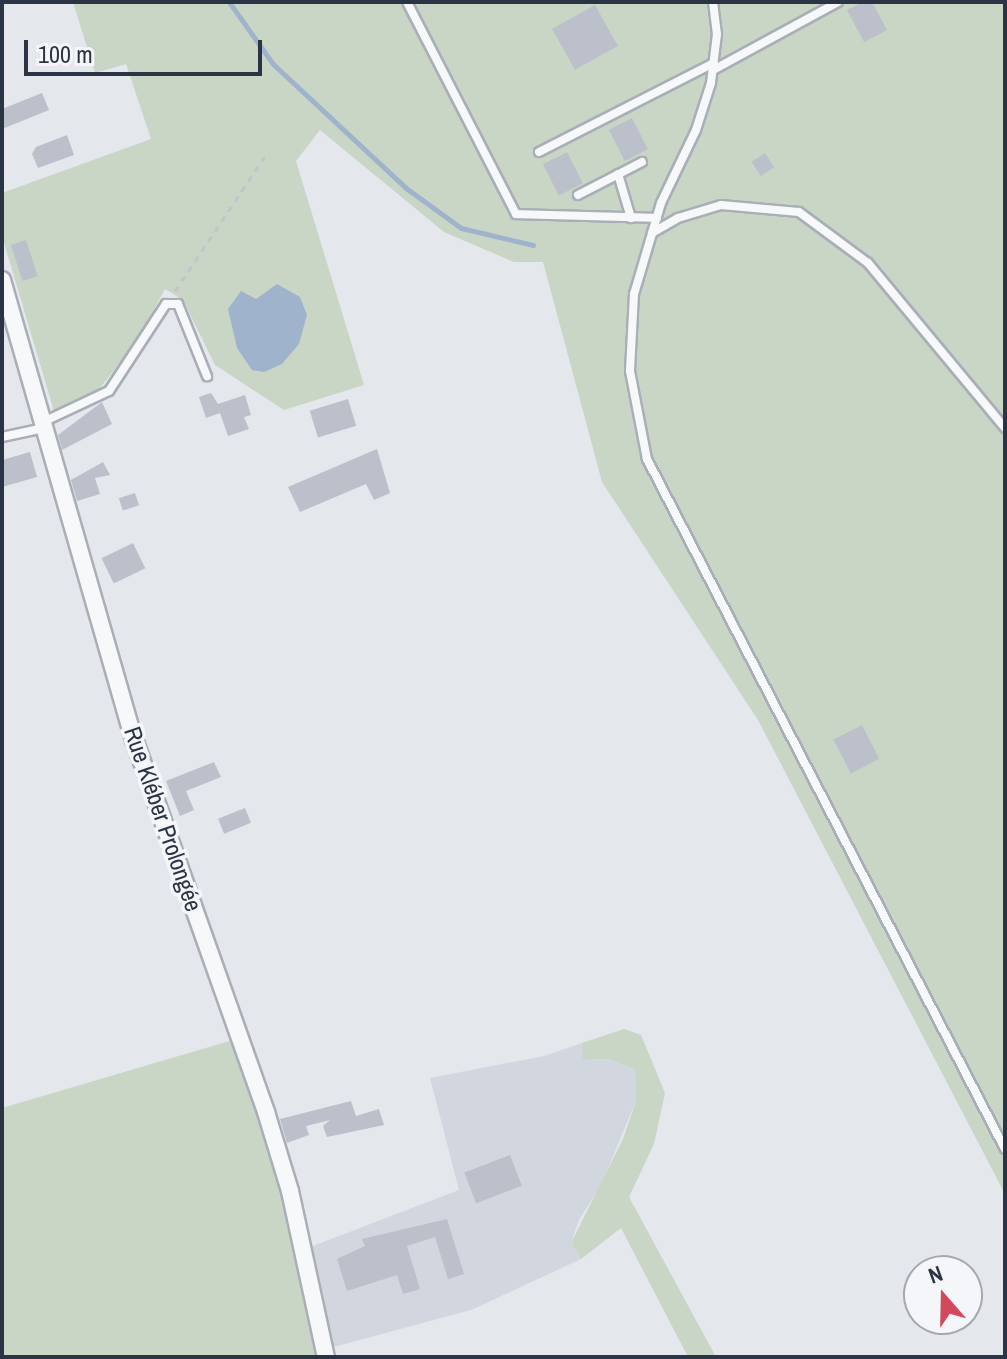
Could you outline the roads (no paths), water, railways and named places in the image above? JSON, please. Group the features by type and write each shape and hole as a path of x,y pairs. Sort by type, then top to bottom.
{"street":[{"name":"Rue Kléber Prolongée","path":"2,280 134,739 270,1125 326,1357"}],"lane":[{"path":"407,2 516,214 657,218"},
{"path":"713,2 713,67 696,130 657,218 634,294 630,371 647,459 1005,1149"},
{"path":"539,152 838,2"},
{"path":"578,195 642,162"},
{"path":"618,174 631,218"},
{"path":"652,233 678,218 721,205 799,212 868,263 1005,428"},
{"path":"2,437 44,425 109,391 166,304 178,304 207,376"}],"water":[{"path":"277,284 300,297 307,315 299,344 282,364 264,372 252,370 237,348 228,309 241,291 256,299"}],"waterway":[{"path":"229,2 273,64 406,188 461,228 533,245"}]}
